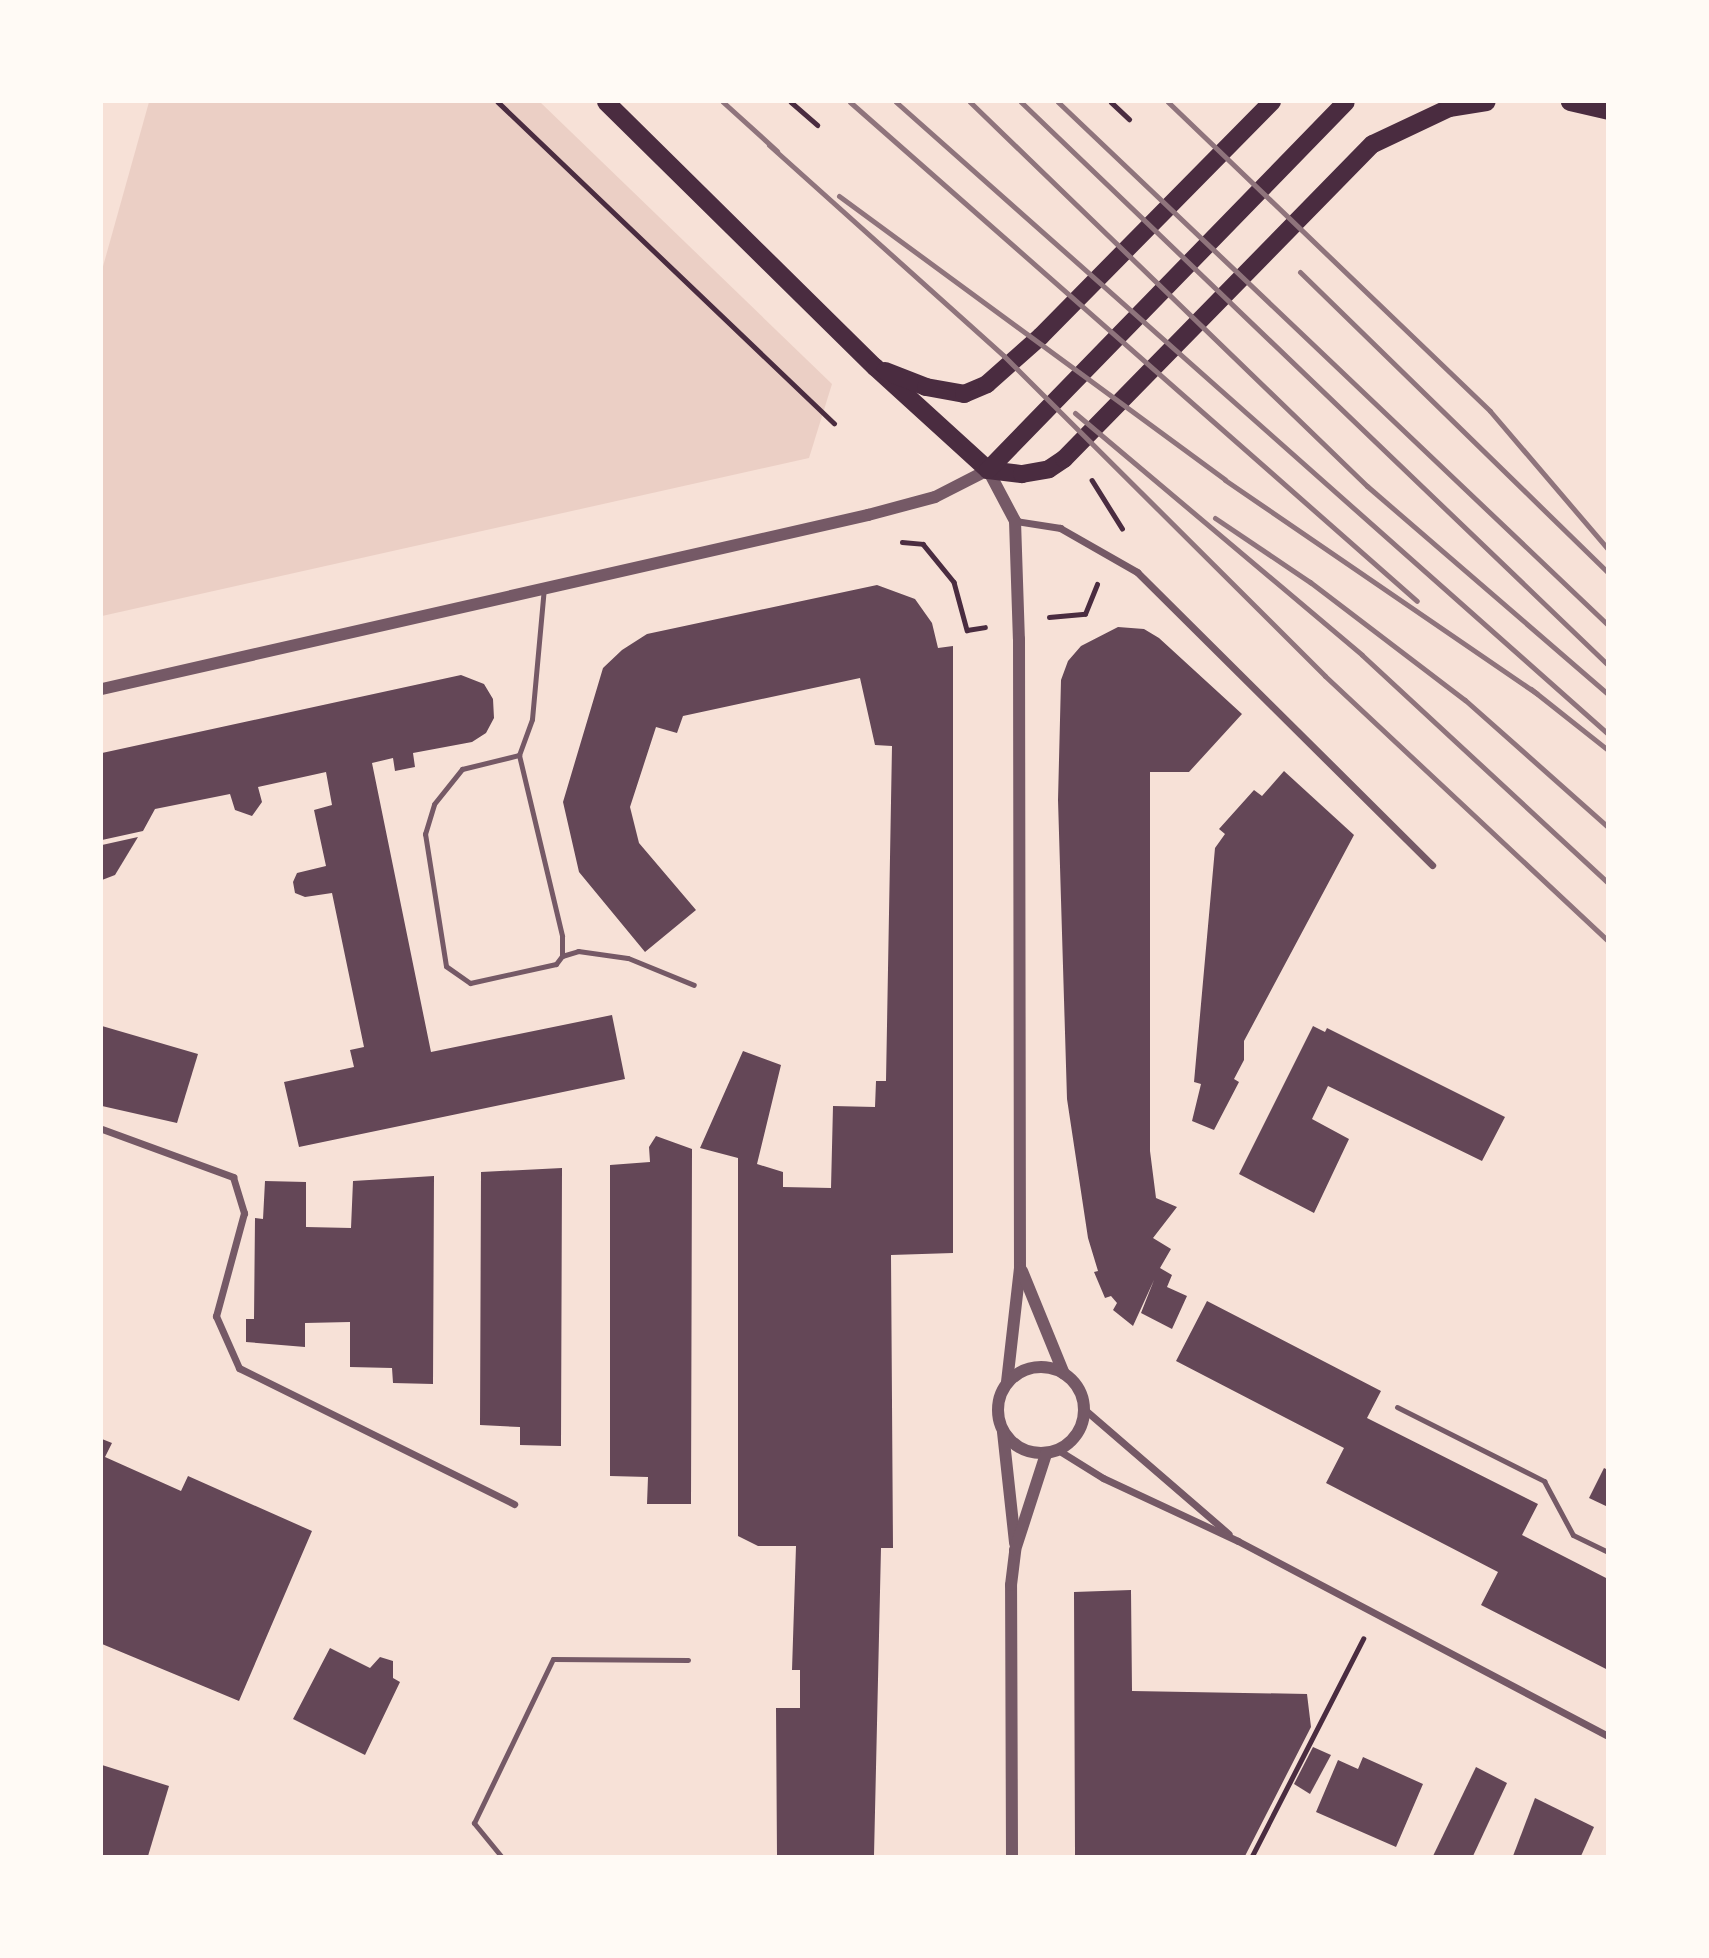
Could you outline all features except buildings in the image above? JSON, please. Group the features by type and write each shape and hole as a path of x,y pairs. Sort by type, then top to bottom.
{"main road":[{"path":"606,102 875,368 988,470 1022,474 1049,468 1068,455 1373,144 1449,108 1487,102"},
{"path":"875,368 926,387 964,394 987,384 1041,336 1272,102"},
{"path":"988,470 1346,102"},
{"path":"1570,102 1608,111"}],"street":[{"path":"102,689 935,497 988,470 1015,521 1020,1268 1007,1382 998,1405 1016,1550"},
{"path":"1015,521 1060,528 1137,572 1432,865"},
{"path":"102,1129 233,1177 244,1213 216,1316 239,1368 514,1504"},
{"path":"1020,1268 1064,1374"},
{"path":"1007,1382 1028,1369 1053,1368 1064,1374 1074,1383 1084,1409 1238,1541"},
{"path":"1012,1857 1011,1585 1016,1550 1052,1452 1077,1434 1084,1409"},
{"path":"1002,1431 1020,1449 1052,1452 1238,1541 1375,1616 1608,1735"}],"lane":[{"path":"544,589 532,719 519,755 562,936 562,956"},
{"path":"519,755 462,769 434,804 425,834 446,967 470,983 556,964 562,956 578,951 628,958 694,985"},
{"path":"1397,1407 1544,1481 1573,1535 1608,1552"},
{"path":"500,1857 474,1823 553,1658 688,1660"}],"path":[{"path":"498,102 834,423"},
{"path":"791,102 817,125"},
{"path":"1111,102 1129,119"},
{"path":"1068,455 1123,527"},
{"path":"898,542 923,544 954,582 967,630"},
{"path":"1057,616 1085,614 1095,588"},
{"path":"1252,1857 1375,1616"}],"shaded area":[{"path":"149,102 540,102 832,384 809,458 102,616 102,270"}],"railway":[{"path":"723,102 777,151"},
{"path":"850,102 1417,601"},
{"path":"896,102 1608,734"},
{"path":"970,102 1367,486 1608,694"},
{"path":"1021,102 1608,665"},
{"path":"1058,102 1608,625"},
{"path":"1168,102 1490,411 1608,549"},
{"path":"769,145 1004,356 1325,676 1608,941"},
{"path":"839,196 1225,480 1537,694"},
{"path":"1300,272 1608,573"},
{"path":"1075,413 1362,655 1608,883"},
{"path":"1215,518 1310,582 1465,700 1608,827"},
{"path":"1531,689 1608,750"}]}
